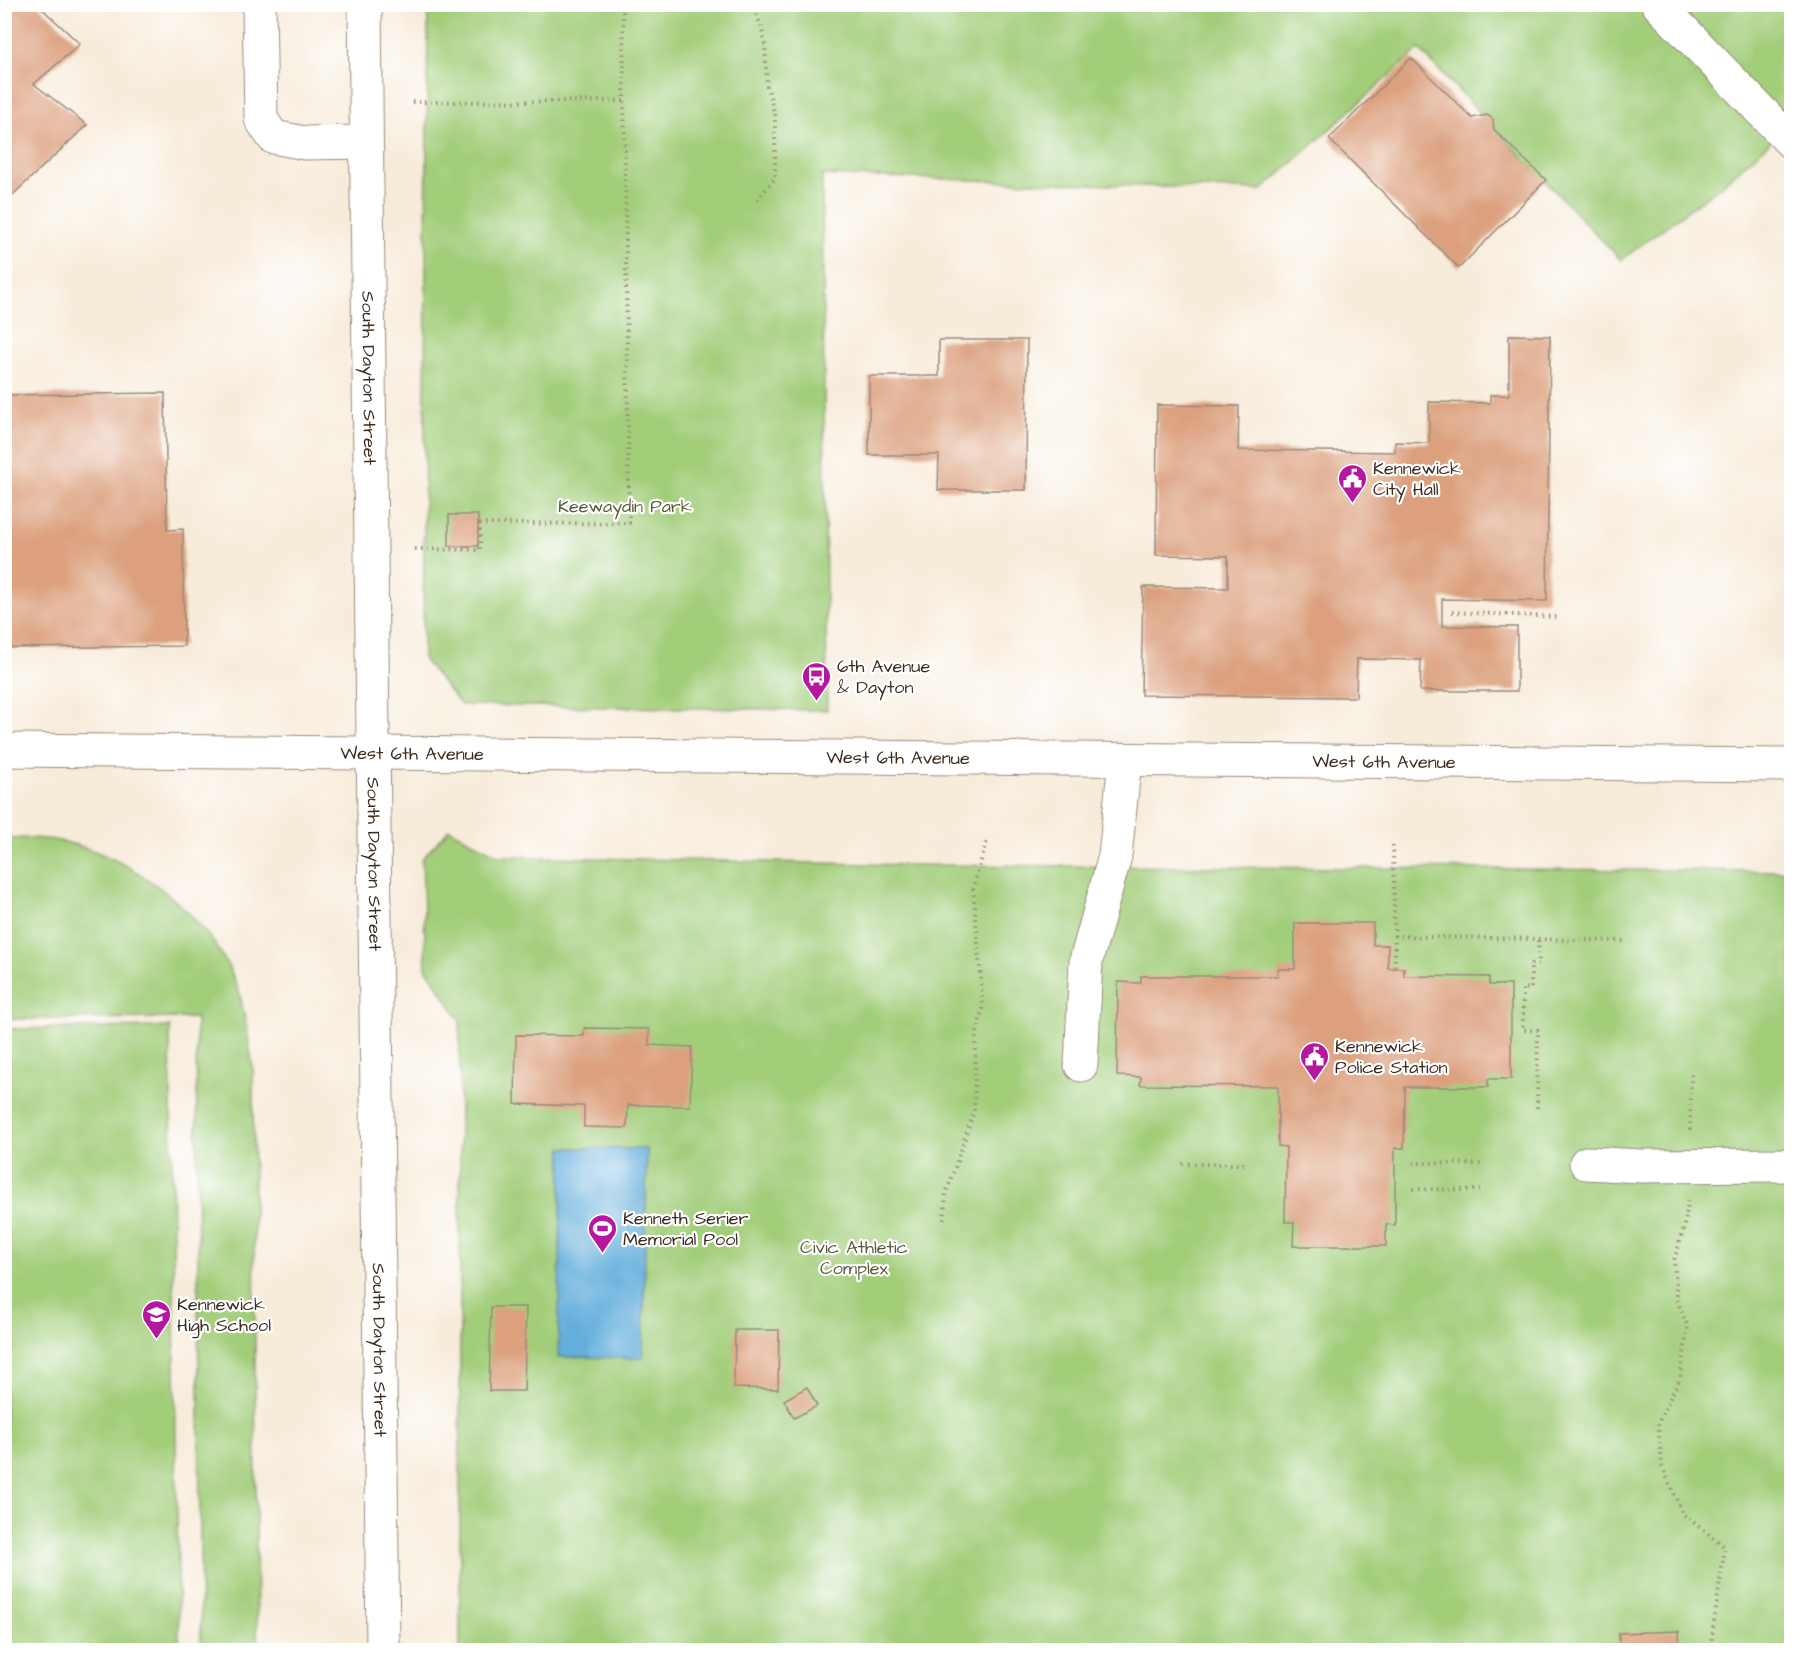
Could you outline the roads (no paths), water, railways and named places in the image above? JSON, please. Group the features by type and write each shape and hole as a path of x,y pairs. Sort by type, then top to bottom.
{"street":[{"path":"259,4 261,119 273,137 305,143 366,142"},
{"name":"South Dayton Street","path":"365,4 383,1650"},
{"path":"1658,4 1791,143"},
{"name":"West 6th Avenue","path":"4,750 1791,765"},
{"path":"1081,1065 1086,961 1115,856 1125,760"},
{"path":"1586,1163 1791,1165"}],"water":[{"name":"Kenneth Serier Memorial Pool","path":"562,1148 647,1149 643,1358 558,1357"}],"place":[{"name":"Kennewick City Hall","path":"1352,504"},
{"name":"6th Avenue & Dayton","path":"816,702"},
{"name":"Kennewick Police Station","path":"1314,1082"},
{"name":"Kenneth Serier Memorial Pool","path":"602,1254"},
{"name":"Kennewick High School","path":"156,1340"}],"park label":[{"name":"Keewaydin Park","path":"625,506"},
{"name":"Civic Athletic Complex","path":"854,1257"}]}
